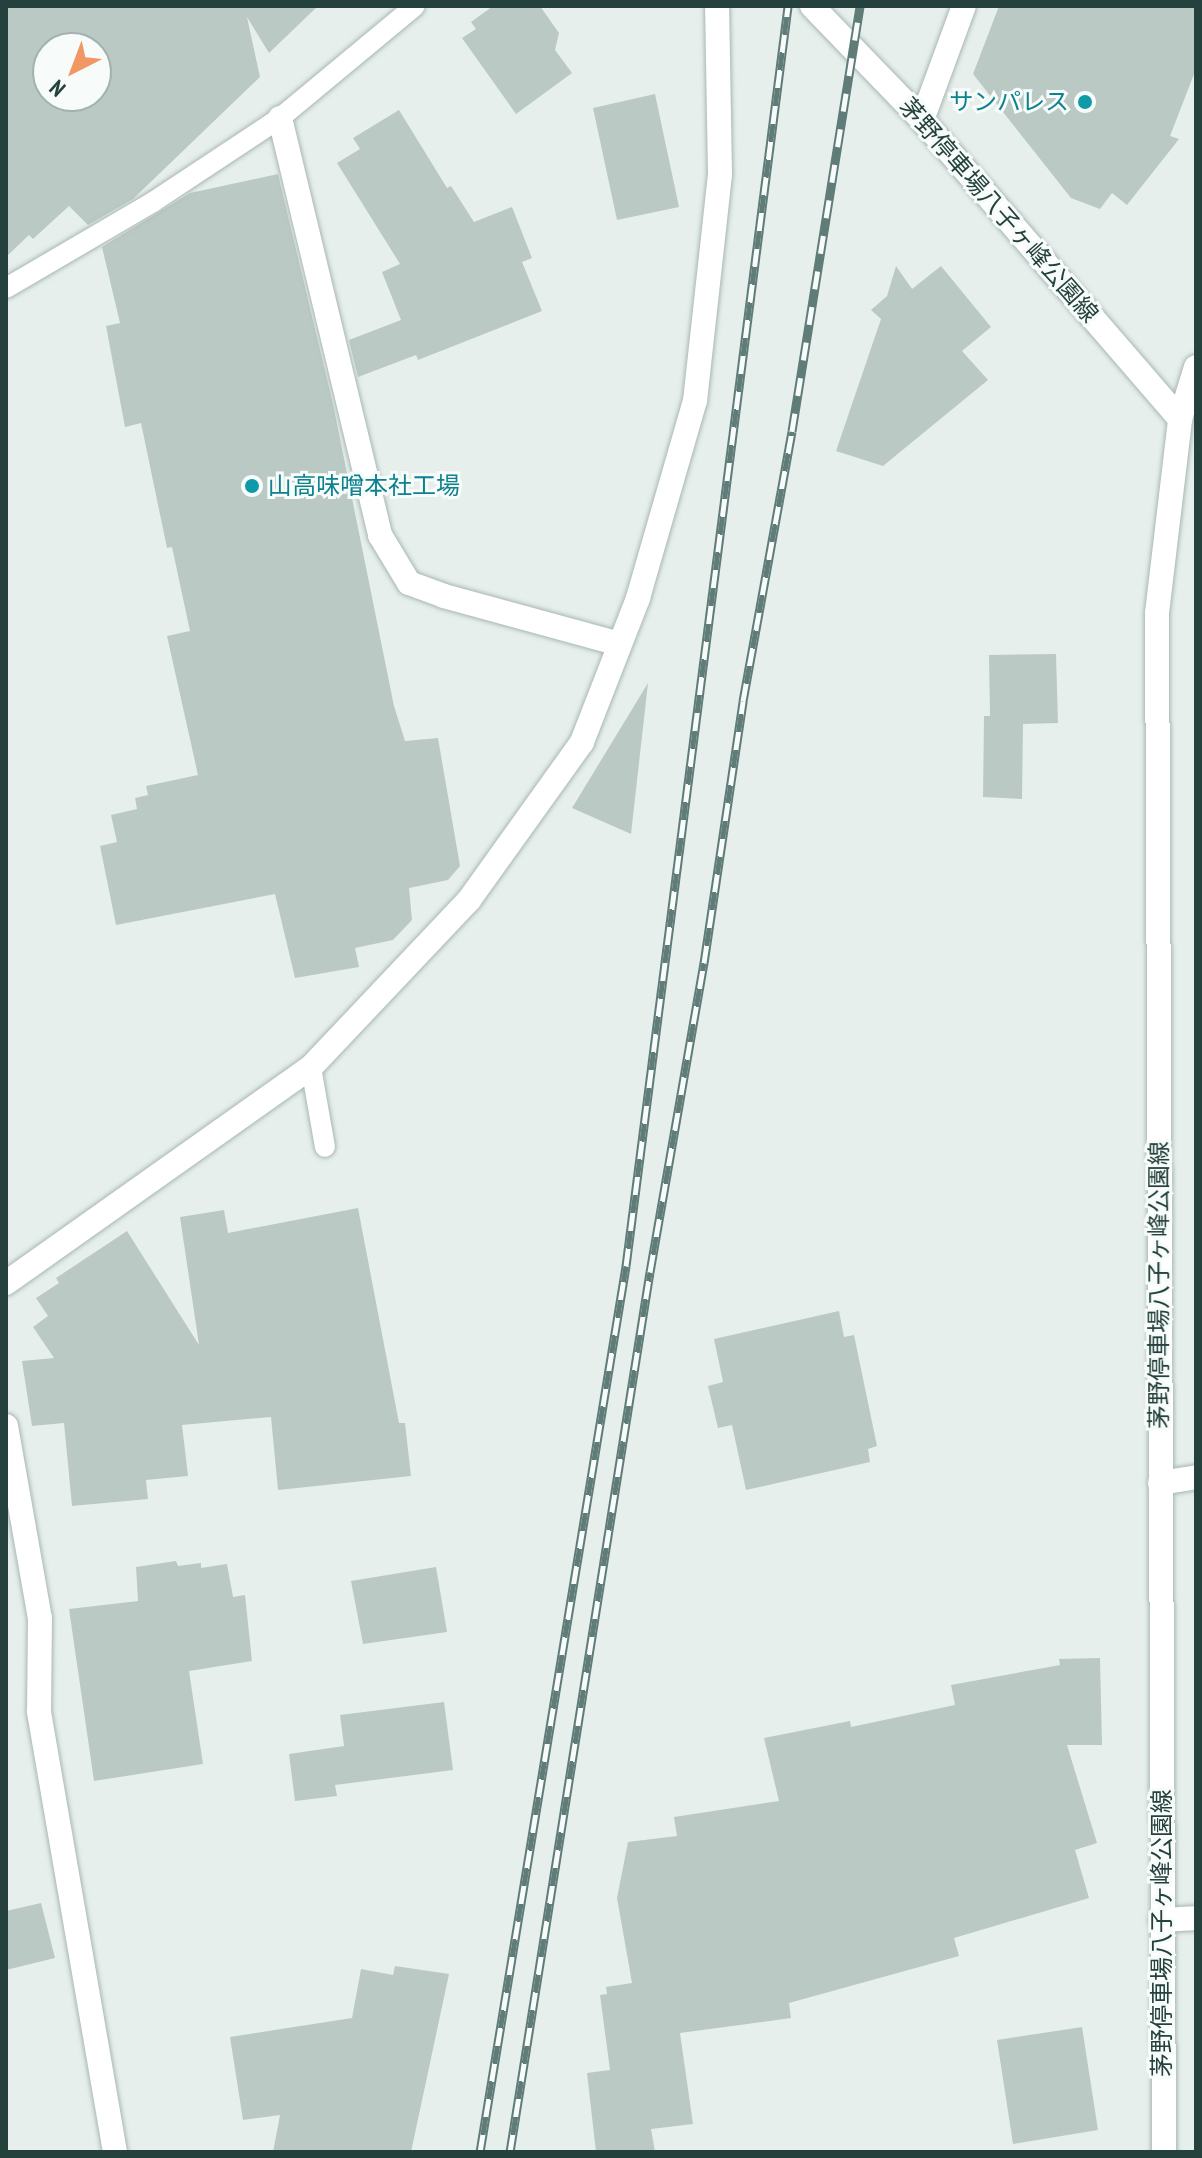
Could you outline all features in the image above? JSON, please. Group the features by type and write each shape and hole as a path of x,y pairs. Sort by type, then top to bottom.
{"street":[{"path":"6,1283 311,1067 469,900 582,742 638,598 695,401 720,174 717,6"},
{"name":"茅野停車場八子ヶ峰公園線","path":"812,6 922,120 1180,419"},
{"path":"922,120 964,6"},
{"path":"280,118 380,535 409,583 444,596 620,644"},
{"name":"茅野停車場八子ヶ峰公園線","path":"1164,2152 1157,613 1180,419 1196,367"},
{"path":"6,1426 13,1502 40,1618 39,1712 115,2152"},
{"path":"1160,1483 1196,1477"},
{"path":"1161,1920 1196,1918"}],"lane":[{"path":"6,288 153,202 280,118 415,6"},
{"path":"311,1067 325,1147"}],"building":[{"path":"6,6 318,6 269,53 247,17 260,77 133,199 88,225 69,206 33,239 29,235 6,257"},
{"path":"493,6 540,6 559,33 555,50 572,73 516,114 462,38 476,29 471,22"},
{"name":"サンパレス","path":"999,6 1196,6 1196,69 1170,136 1179,139 1127,205 1112,193 1100,209 1071,198 973,74"},
{"path":"655,94 679,207 617,220 593,108"},
{"path":"399,110 447,188 451,186 474,222 512,207 532,258 522,262 542,311 418,360 416,355 358,377 349,340 401,320 382,272 400,264 337,163 360,149 353,138"},
{"path":"278,174 333,404 394,706 405,741 438,738 460,866 448,880 409,888 412,920 393,940 355,948 359,967 295,978 275,894 116,925 100,846 117,842 111,815 137,809 135,798 148,795 146,786 198,775 167,636 190,631 172,547 167,548 141,423 125,427 106,326 120,323 102,247 190,193"},
{"path":"896,266 912,289 941,266 991,327 962,351 988,380 883,466 836,451 881,319 871,310 887,296"},
{"path":"1056,654 1058,723 1023,724 1022,799 983,797 984,716 990,716 989,655"},
{"path":"648,683 631,834 572,808"},
{"path":"358,1208 399,1423 405,1423 411,1476 278,1490 271,1417 182,1425 188,1476 146,1480 148,1499 72,1506 64,1423 32,1426 22,1361 54,1358 33,1327 48,1316 36,1298 59,1283 56,1278 127,1231 199,1345 180,1217 224,1210 228,1233"},
{"path":"839,1311 844,1337 854,1335 877,1446 868,1449 870,1462 746,1490 732,1425 718,1428 708,1386 723,1382 714,1339"},
{"path":"176,1561 178,1566 201,1563 201,1568 227,1564 233,1597 245,1595 252,1661 189,1671 203,1764 94,1781 69,1609 138,1601 136,1567"},
{"path":"436,1567 447,1632 363,1644 351,1581"},
{"path":"1100,1658 1102,1745 1067,1745 1097,1843 1075,1850 1089,1898 954,1938 959,1956 789,2003 791,2018 680,2033 693,2124 651,2129 655,2152 596,2152 587,2073 610,2070 600,1995 607,1994 606,1987 632,1983 617,1898 628,1842 677,1836 674,1817 779,1801 764,1738 850,1721 851,1727 955,1705 951,1685 1060,1665 1059,1659"},
{"path":"444,1702 453,1770 335,1785 337,1796 295,1801 289,1754 344,1746 340,1715"},
{"path":"41,1903 55,1958 6,1970 6,1911"},
{"path":"395,1966 449,1974 411,2152 273,2152 280,2115 243,2120 230,2037 352,2018 361,1969 393,1975"},
{"path":"1082,2027 1098,2130 1013,2144 997,2040"}],"railway":[{"path":"480,2152 626,1266 788,6"},
{"path":"510,2152 650,1272 704,963 743,701 792,431 860,6"}],"place":[{"name":"サンパレス","path":"1085,102"},
{"name":"山高味噌本社工場","path":"252,486"}]}
